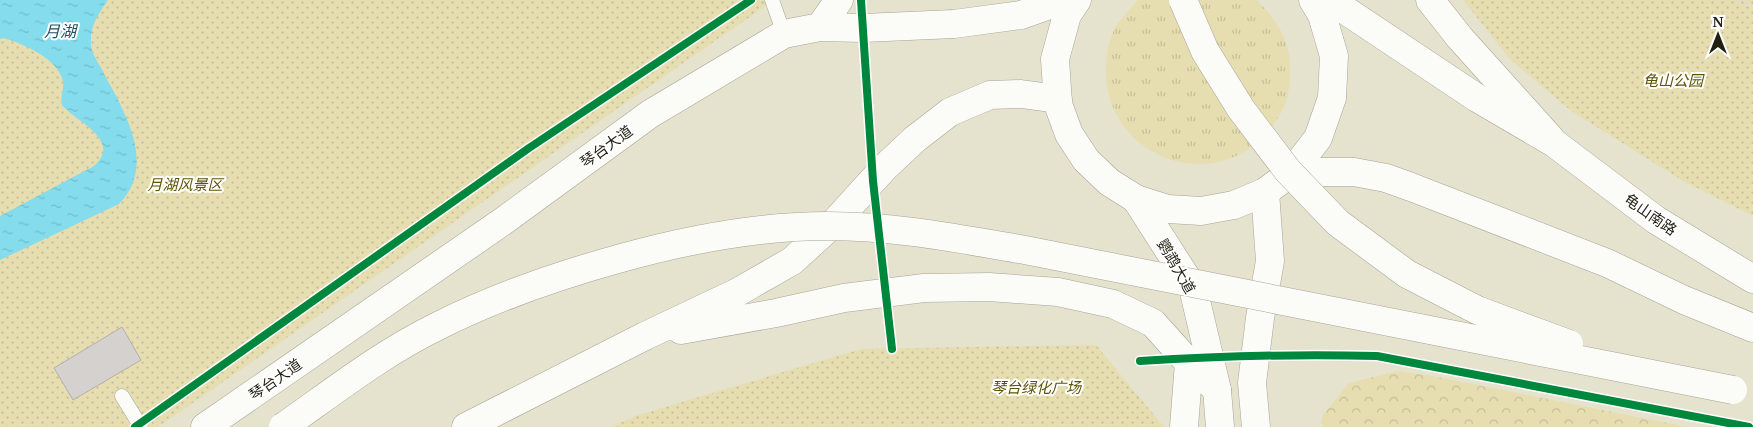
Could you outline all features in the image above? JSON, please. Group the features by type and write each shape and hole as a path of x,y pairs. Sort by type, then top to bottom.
{"main road":[{"path":"820,27 839,0"},
{"name":"琴台大道","path":"205,427 502,222 650,114 784,34 820,27 863,28 954,24 1021,15 1060,0"},
{"path":"1058,104 1055,59 1066,16 1077,0"},
{"path":"1183,0 1205,51 1236,101 1288,171 1338,223 1407,274 1477,310 1578,348 1743,391"},
{"path":"466,427 645,336 738,292 792,260 834,223 884,168 915,139 950,112 990,95 1021,94 1058,99 1069,134 1086,160 1109,182 1136,199 1168,209 1201,211 1234,206 1265,192 1292,172 1318,138 1332,98 1334,56 1322,15 1313,0"},
{"path":"1330,0 1478,98 1554,143"},
{"path":"1430,0 1460,38 1554,143"},
{"name":"龟山南路","path":"1554,143 1656,220 1753,279"},
{"path":"1292,172 1354,172 1386,178 1412,186 1607,263 1684,300 1753,328"},
{"path":"1256,427 1252,383 1260,318 1270,262 1265,192"},
{"name":"鹦鹉大道","path":"1136,199 1193,288 1217,390 1220,427"},
{"path":"283,427 382,358 435,327 519,289 581,269 708,237 769,229 828,226 907,231 1025,250 1743,391"},
{"path":"645,336 776,313 844,298 924,288 989,287 1058,292 1113,304 1153,323 1189,363 1217,390"},
{"path":"1184,427 1189,363"},
{"path":"1252,383 1264,427"}],"lane":[{"path":"772,0 784,34"},
{"path":"122,396 141,427"}],"path":[{"path":"1737,0 1753,6"}],"green space":[{"name":"月湖风景区","path":"0,0 774,0 158,427 0,427"},
{"path":"1138,0 1256,0 1266,10 1274,19 1285,40 1290,62 1290,74 1288,95 1283,108 1263,137 1240,154 1214,163 1188,163 1162,156 1140,143 1122,123 1110,99 1106,70 1110,39 1115,28"},
{"name":"龟山公园","path":"1463,0 1753,0 1753,216 1683,181 1570,110 1511,60"},
{"name":"琴台绿化广场","path":"1096,345 1164,427 612,427 635,416 861,349"},
{"path":"1397,371 1433,376 1687,427 1323,427 1322,416 1349,383"}],"water":[{"name":"月湖","path":"0,0 108,0 97,17 92,30 92,50 128,122 134,139 136,173 130,189 119,204 0,260 0,216 94,166 102,157 103,148 94,132 62,105 63,82 55,66 30,48 4,38 0,39"}],"building":[{"path":"122,327 141,360 73,400 54,368"}],"cycle path":[{"path":"135,427 529,148 751,0"},
{"path":"861,0 873,181 892,349"},
{"path":"1140,361 1259,356 1377,356 1749,427"}]}
